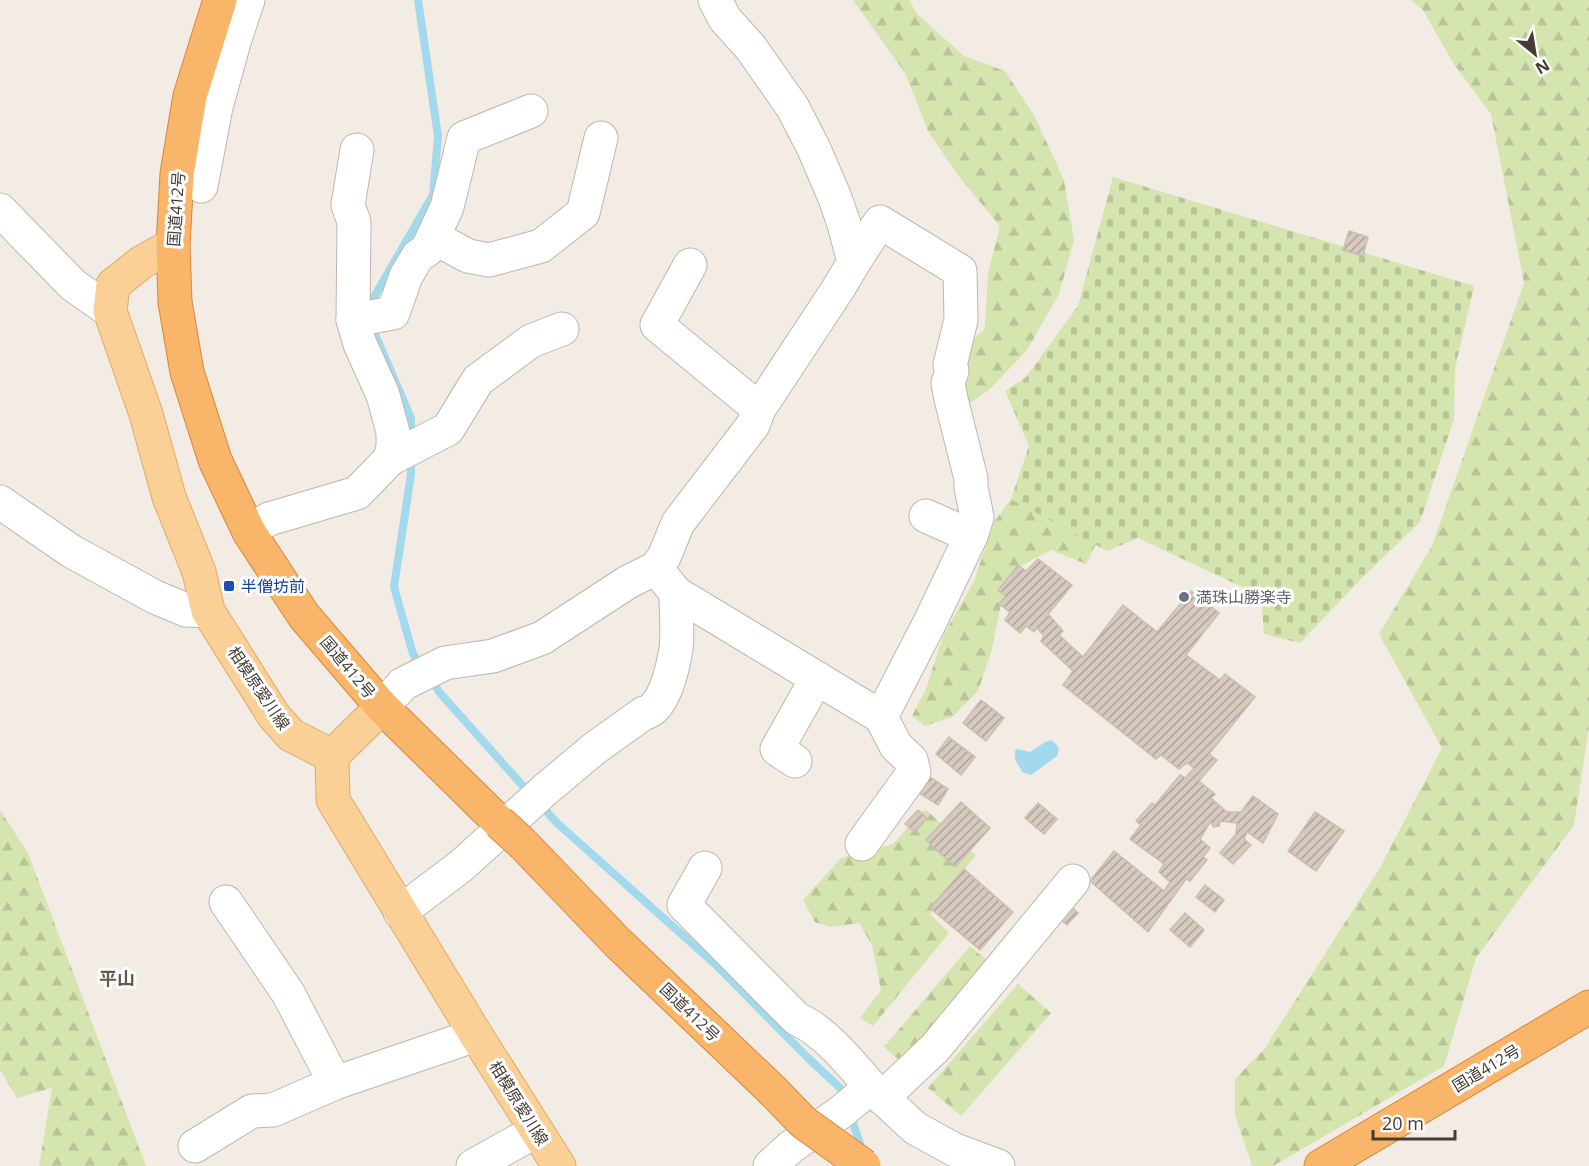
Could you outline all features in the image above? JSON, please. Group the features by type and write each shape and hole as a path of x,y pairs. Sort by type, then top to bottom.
{"highway":[{"name":"国道412号","path":"220,0 190,96 177,174 173,245 175,302 187,372 215,460 249,532 304,616 382,707 523,806 523,844 618,943 803,1122 864,1166"},
{"name":"国道412号","path":"1321,1166 1589,1007"}],"main road":[{"path":"110,311 113,285 142,262 173,245"},
{"name":"相模原愛川線","path":"110,311 146,414 169,497 199,572 208,611 273,716 291,735 332,756 333,800 400,912 559,1166"},
{"path":"332,756 382,707"}],"street":[{"path":"201,186 216,107 248,0"},
{"path":"715,0 725,19 751,48 793,108 835,198 854,262"},
{"path":"354,320 393,313 406,276 418,256 427,250 447,207 464,138 512,113"},
{"path":"433,237 468,256 489,260 541,246 583,213 601,138"},
{"path":"357,150 348,205 354,222 366,236 354,320 360,344 382,395 393,432 392,458"},
{"path":"0,210 73,285 110,311"},
{"path":"400,912 461,867 523,806 595,748 644,713 650,712 661,699 670,677 676,648 664,557 678,523 753,425 759,409 880,222 960,271 961,320 948,383 977,517 930,622 881,717"},
{"path":"690,266 652,333 759,409"},
{"path":"249,532 269,519 357,494 392,458 448,429 478,380 531,341 549,341"},
{"path":"0,502 71,551 154,597 186,610 208,611"},
{"path":"926,516 970,536"},
{"path":"382,707 403,684 443,665 493,656 542,638 628,582 666,581 881,717 896,746 911,760 914,772 862,844"},
{"path":"795,761 777,749 817,678"},
{"path":"698,879 684,905 797,1019 809,1024 847,1059 864,1098 955,1150 998,1166"},
{"path":"770,1166 791,1147 935,1048 1073,881"},
{"path":"226,902 288,993 335,1083"},
{"path":"195,1146 252,1111 273,1110 335,1083 476,1035"},
{"path":"473,1166 536,1131"}],"green space":[{"path":"853,0 909,0 917,14 964,56 1005,71 1034,115 1064,180 1074,240 1059,294 1027,350 990,389 970,403 953,388 954,356 985,329 988,273 1000,226 957,174 928,131 905,73"},
{"path":"1411,0 1589,0 1589,727 1574,825 1476,958 1444,1066 1273,1166 1252,1166 1235,1115 1235,1079 1265,1048 1381,866 1442,748 1379,634 1432,546 1524,283 1491,114 1453,63 1423,10"},
{"path":"1113,177 1474,286 1455,369 1454,419 1420,522 1300,643 1264,634 1261,596 1138,538 1107,551 1011,499 1029,446 1005,391 1026,377 1078,306"},
{"path":"1011,499 1096,544 1086,564 1051,550 1021,566 1001,604 991,653 978,691 952,717 925,726 912,716 926,689 943,636 974,581 994,522"},
{"path":"925,809 976,855 930,914 949,933 873,1026 860,1018 881,990 872,945 859,923 831,927 815,922 803,900 841,858 893,844"},
{"path":"0,810 28,853 146,1166 39,1166 52,1088 17,1098 0,1070"},
{"path":"970,946 1003,974 917,1075 884,1047"},
{"path":"1018,984 1051,1013 961,1116 928,1088"}],"water":[{"path":"1051,740 1059,749 1057,756 1031,775 1022,772 1015,759 1015,751 1017,749 1030,752"}],"building":[{"path":"1349,231 1368,237 1363,256 1343,250"},
{"path":"1038,559 1072,585 1048,614 1063,631 1059,635 1083,657 1123,605 1157,632 1191,591 1219,613 1186,655 1220,680 1225,674 1255,697 1209,754 1217,760 1199,781 1215,794 1211,798 1227,812 1241,812 1253,796 1278,814 1263,843 1247,832 1244,839 1251,845 1233,864 1220,853 1236,834 1237,823 1220,821 1219,826 1214,827 1210,822 1200,839 1210,848 1203,857 1207,860 1190,881 1186,879 1148,932 1090,881 1114,851 1164,891 1170,882 1159,872 1164,864 1130,839 1141,825 1136,821 1152,803 1155,805 1180,775 1185,778 1194,768 1187,763 1179,769 1161,755 1156,759 1063,685 1073,671 1041,641 1044,636 1037,628 1034,632 1026,626 1020,633 1005,620 1010,612 999,604 1006,596 998,590 1018,565 1026,571"},
{"path":"981,700 1004,718 986,741 963,723"},
{"path":"949,737 975,757 961,775 936,754"},
{"path":"927,775 948,789 938,805 916,791"},
{"path":"961,802 990,828 955,867 926,840"},
{"path":"1038,803 1057,819 1044,834 1025,818"},
{"path":"918,810 927,818 915,832 905,824"},
{"path":"1315,812 1344,831 1316,871 1288,851"},
{"path":"964,869 1013,912 980,950 930,908"},
{"path":"1205,885 1224,900 1215,912 1196,897"},
{"path":"1067,903 1078,913 1067,925 1056,916"},
{"path":"1185,913 1204,930 1190,947 1170,930"}],"waterway":[{"path":"374,309 374,297 433,195 438,136 418,0"},
{"path":"374,322 374,332 411,418 411,440"},
{"path":"411,456 411,474 394,587 413,654 422,667"},
{"path":"430,678 440,693 531,795"},
{"path":"540,804 557,823 715,964 840,1088 844,1099"},
{"path":"850,1114 863,1153"}],"place":[{"name":"半僧坊前","path":"229,586"},
{"name":"満珠山勝楽寺","path":"1184,597"}],"district":[{"name":"平山","path":"117,978"}]}
